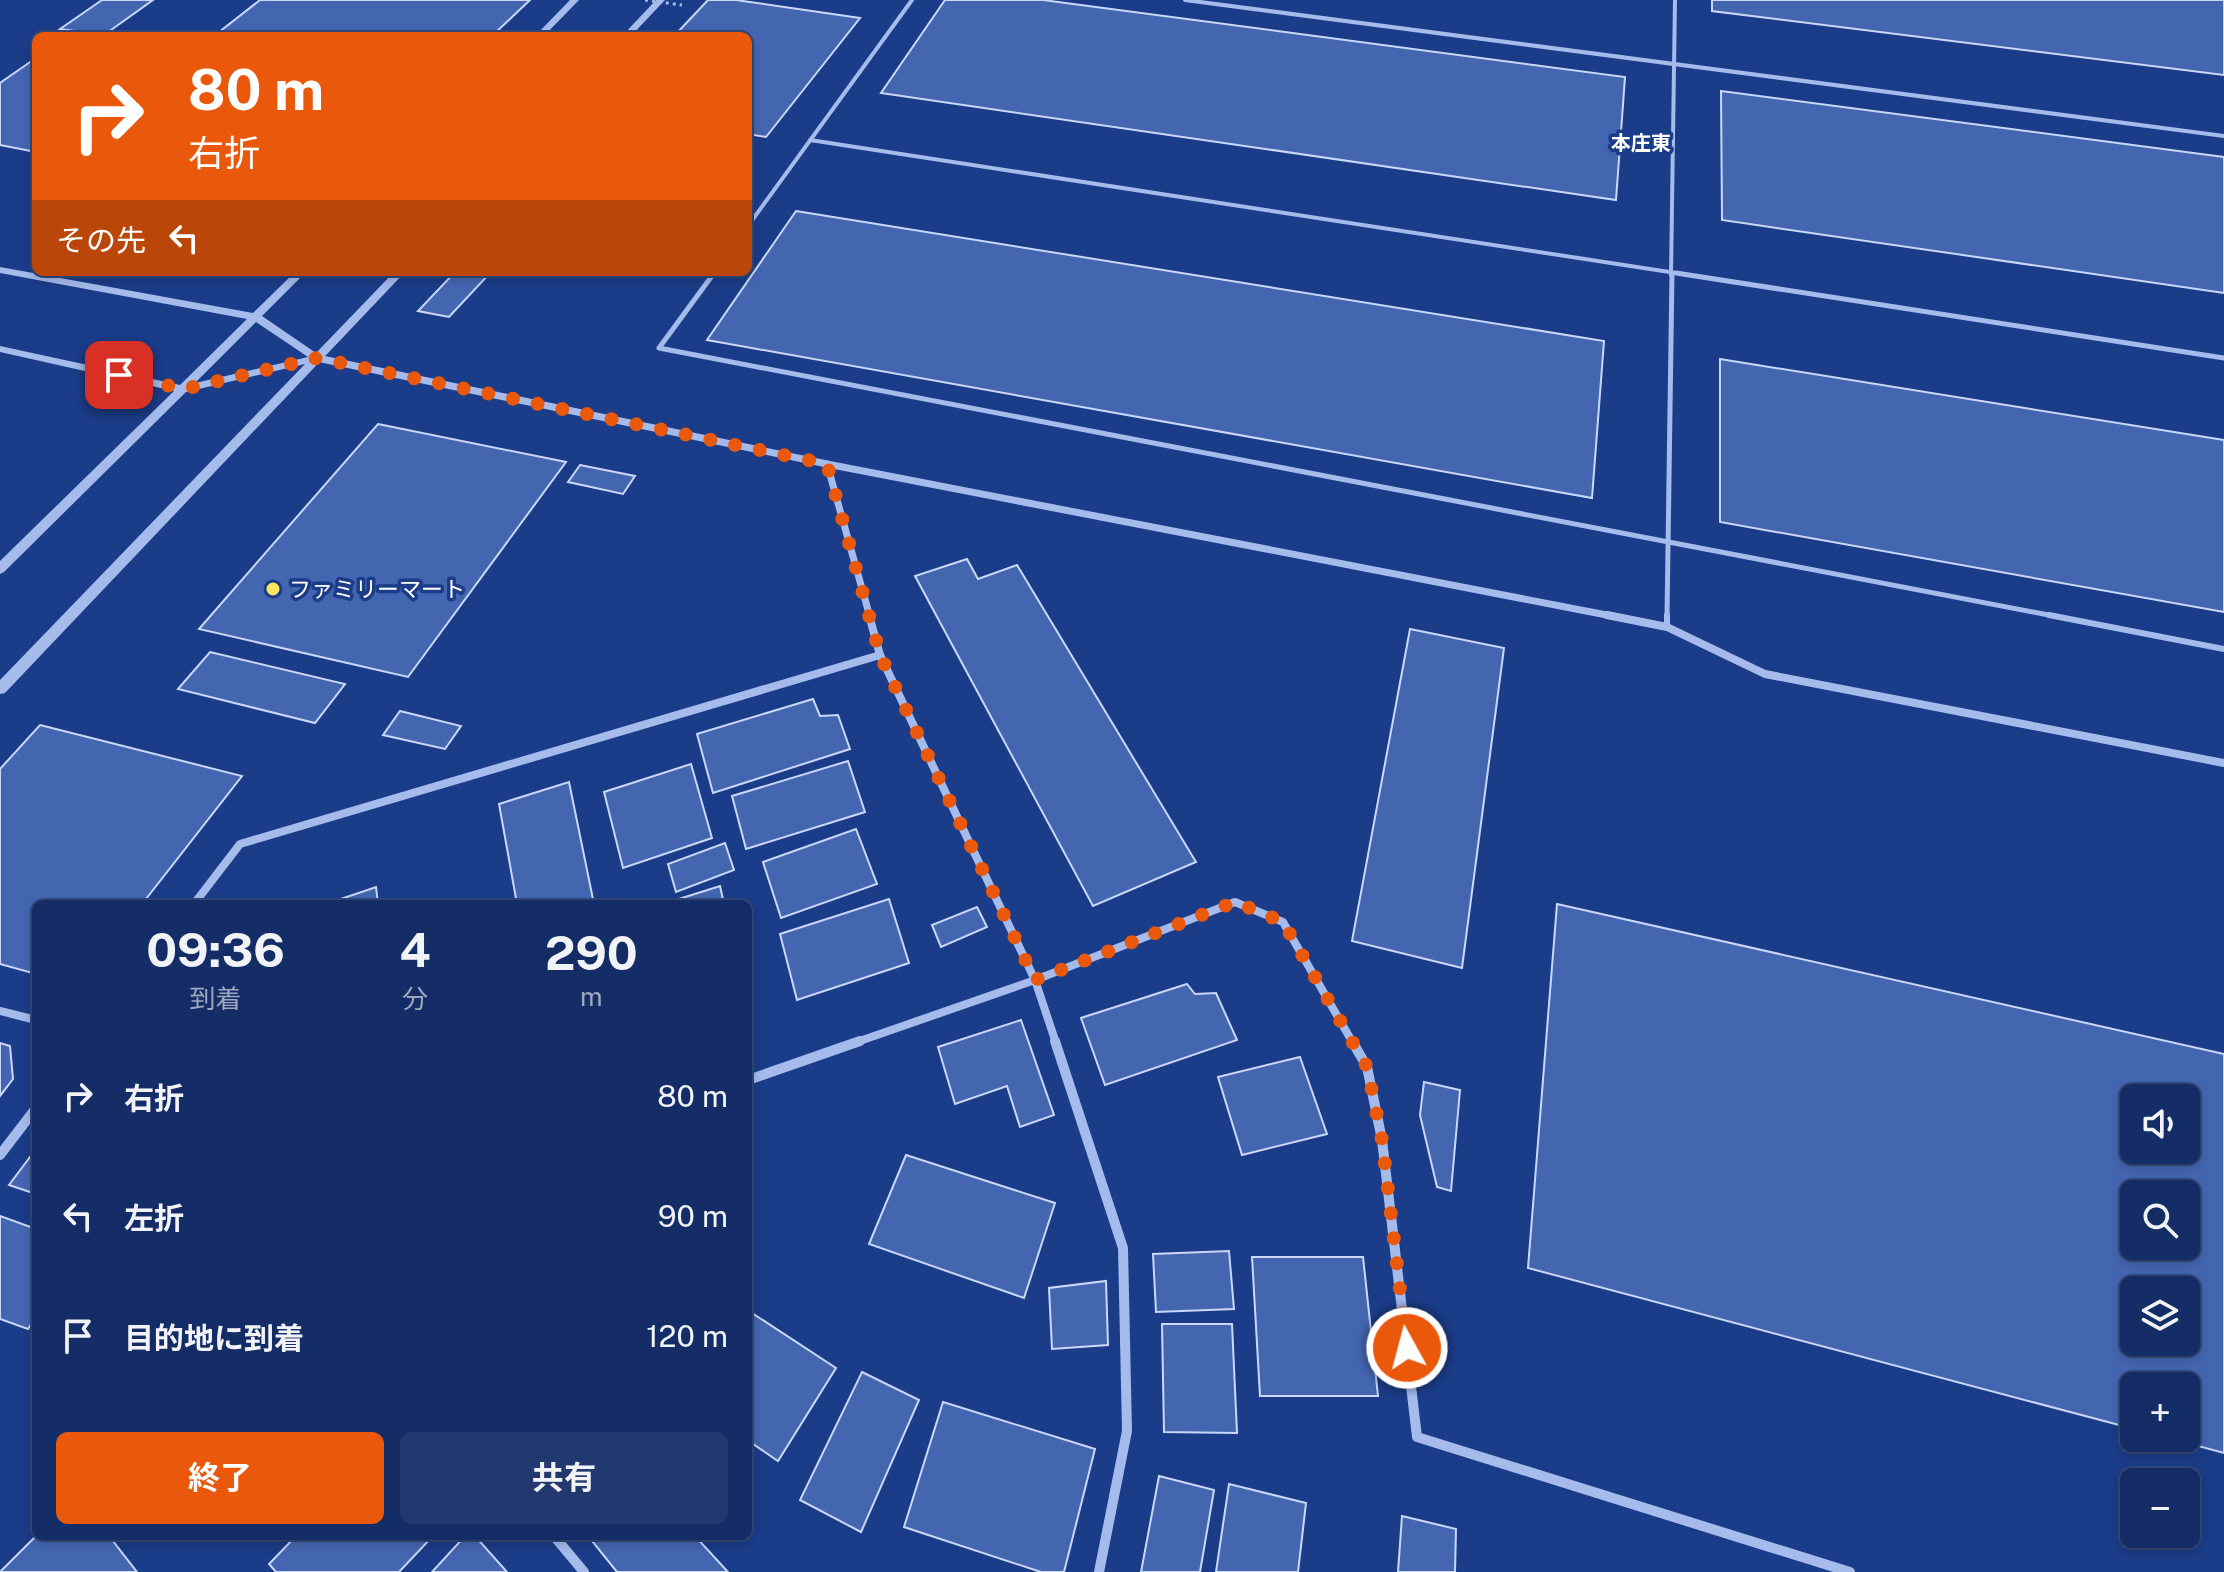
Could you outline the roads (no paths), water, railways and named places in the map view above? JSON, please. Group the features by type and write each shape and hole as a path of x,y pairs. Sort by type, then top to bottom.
{"street":[{"path":"543,32 575,0"},
{"path":"630,32 661,0"},
{"path":"0,270 32,276"},
{"path":"33,276 256,317 317,358 827,464 1667,627 1765,674 2224,763"},
{"path":"0,569 297,276"},
{"path":"0,689 396,276"},
{"path":"0,349 184,389 317,358"},
{"path":"827,464 880,655 1035,980 1123,1248 1127,1431 1099,1572"},
{"path":"197,900 240,844 880,655"},
{"path":"752,1079 1035,980 1235,902 1283,922 1367,1067 1382,1140 1417,1437 1850,1572"},
{"path":"0,1011 32,1019"},
{"path":"0,1155 32,1113"},
{"path":"557,1540 584,1572"}],"lane":[{"path":"752,220 912,0"},
{"path":"1185,0 2224,136"},
{"path":"1263,11 1266,0"},
{"path":"1667,627 1675,0"},
{"path":"810,140 2224,358"},
{"path":"712,276 659,348 2224,649"}],"place":[{"name":"ファミリーマート","path":"273,589"}],"district":[{"name":"本庄東","path":"1641,143"}]}
